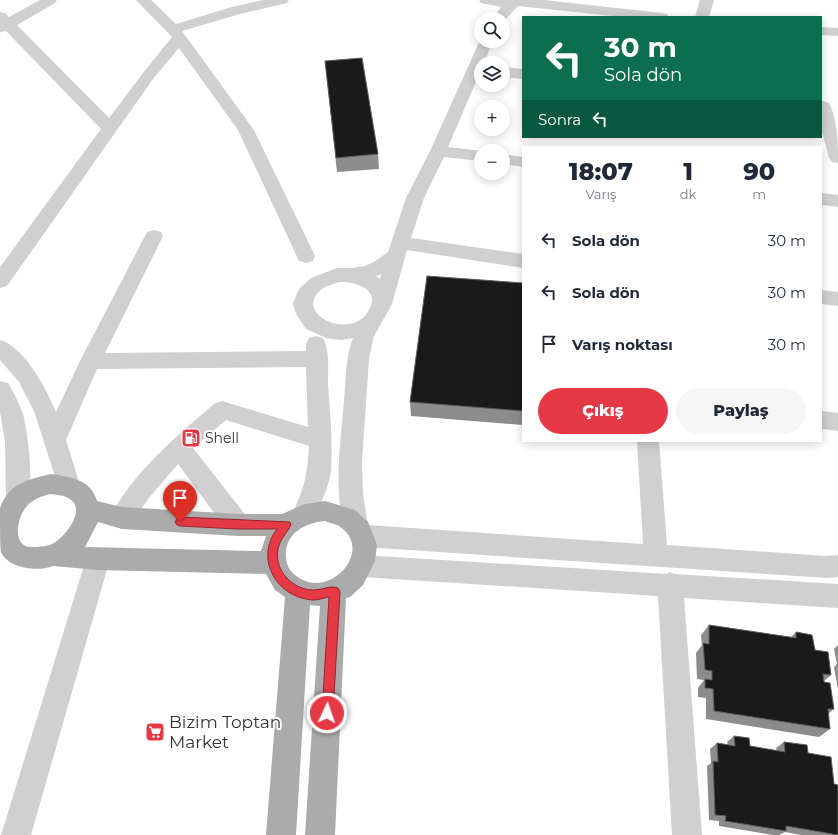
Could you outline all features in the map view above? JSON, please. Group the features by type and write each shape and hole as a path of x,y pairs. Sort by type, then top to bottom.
{"main road":[{"path":"51,484 68,485 81,493 85,498 89,509 88,521 82,533 72,544 60,552 52,555 31,559 7,552 9,550 4,543 1,534 2,525 10,504 41,486 51,484"},
{"path":"89,509 122,518 238,525 296,519 325,511 333,512 348,518 360,530 366,551 362,566 352,581 334,592 314,595 298,591 283,582 273,563 273,550 278,536 296,519"},
{"path":"52,555 98,559 273,563"},
{"path":"281,835 298,591"},
{"path":"320,835 334,592"}],"street":[{"path":"50,0 3,22 110,128"},
{"path":"143,0 176,34 246,130 306,256 315,266 324,272 344,275 371,282 379,292 382,304"},
{"path":"0,282 148,76 176,34 237,10 282,0"},
{"path":"485,0 501,3 514,0 653,16"},
{"path":"485,0 491,12"},
{"path":"505,12 514,0"},
{"path":"702,16 707,0"},
{"path":"822,31 838,32"},
{"path":"510,73 522,74"},
{"path":"474,74 415,198 379,314 371,323 361,343 353,416 351,479 352,504 360,530 656,556 827,567 838,566"},
{"path":"827,107 838,158"},
{"path":"438,151 474,155"},
{"path":"510,160 522,162"},
{"path":"822,199 838,201"},
{"path":"55,439 90,362 154,236"},
{"path":"306,293 319,281 344,275 371,272 384,266 398,249"},
{"path":"398,249 522,261"},
{"path":"296,519 314,494 319,470 320,440 317,358 315,340 310,322 305,315 303,308 303,300 306,293 306,256"},
{"path":"822,297 838,299"},
{"path":"310,322 320,328 332,332 346,332 360,329 371,323"},
{"path":"0,348 23,370 36,392 55,439 68,485"},
{"path":"90,362 317,358"},
{"path":"0,389 12,414 17,443 10,504"},
{"path":"122,518 141,491 179,447 222,410 320,440"},
{"path":"822,420 838,422"},
{"path":"648,442 656,556"},
{"path":"179,447 238,525"},
{"path":"16,835 98,559"},
{"path":"362,566 670,584 838,596"},
{"path":"670,584 686,835"}],"building":[{"path":"362,58 378,154 336,158 325,61"},
{"path":"427,276 522,283 522,411 410,402"},
{"path":"709,625 796,638 796,632 812,635 815,650 828,652 831,675 823,674 824,682 830,683 834,709 828,709 830,729 714,711 713,689 705,688 705,679 712,680 712,671 705,670 703,643 709,644"},
{"path":"734,736 749,738 750,746 785,752 784,742 807,745 808,753 831,757 834,784 838,785 838,835 786,826 786,831 725,821 726,816 715,815 713,761 718,762 717,743 735,746"}],"place":[{"name":"Shell","path":"191,438"},
{"name":"Bizim Toptan Market","path":"155,732"}],"route":[{"path":"180,522 238,525 286,525 278,536 273,550 273,563 283,582 292,589 302,593 314,595 334,592 327,713"}]}
